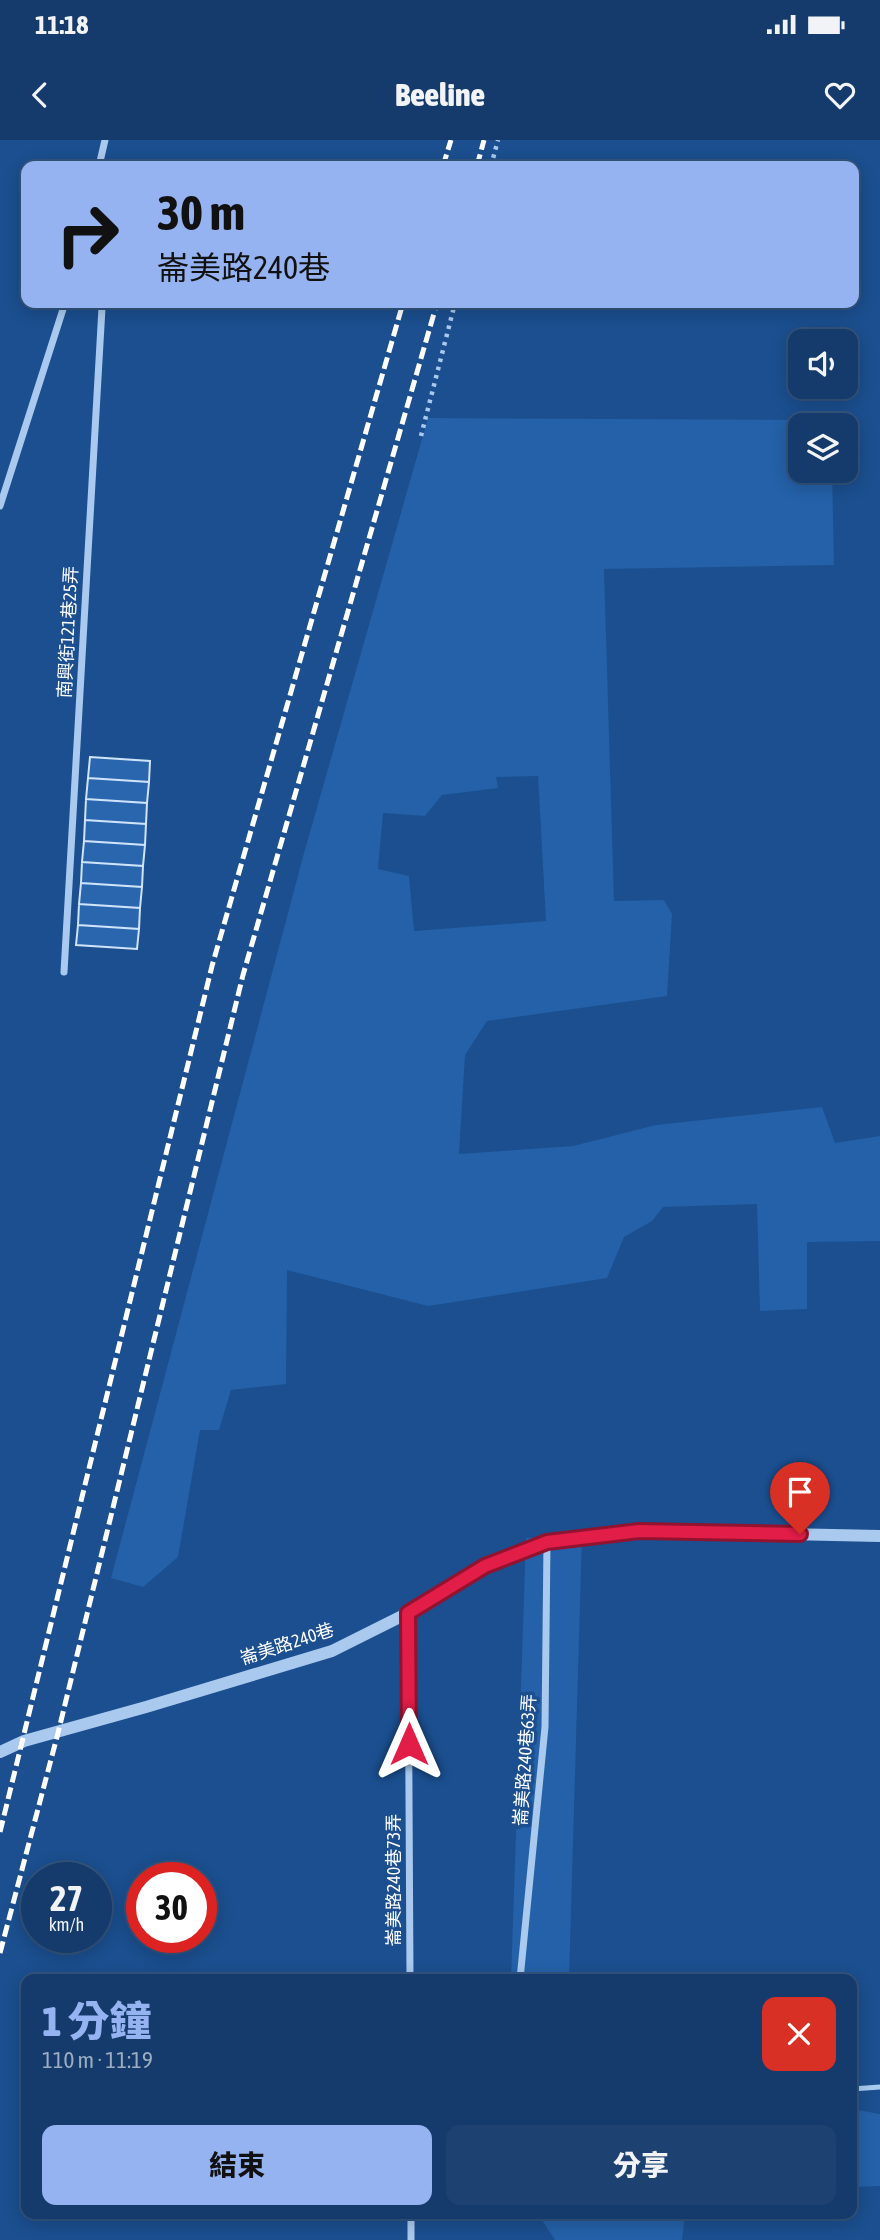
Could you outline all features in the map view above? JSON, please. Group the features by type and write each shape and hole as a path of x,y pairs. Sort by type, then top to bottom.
{"street":[{"path":"100,161 105,140"},
{"path":"0,506 63,308"},
{"name":"南興街121巷25弄","path":"64,972 102,308"},
{"name":"崙美路240巷","path":"0,1752 24,1741 332,1651 408,1613 485,1566 547,1542 639,1531 880,1536"},
{"name":"崙美路240巷63弄","path":"520,1974 545,1727 547,1542"},
{"name":"崙美路240巷73弄","path":"408,1613 410,1974"},
{"path":"411,2219 411,2240"}],"lane":[{"path":"857,2089 880,2087"}],"path":[{"path":"492,161 498,140"},
{"path":"421,436 455,308"}],"shaded area":[{"path":"428,418 788,420 788,483 832,483 834,565 604,569 614,901 664,900 672,914 667,996 487,1021 465,1055 459,1154 573,1146 656,1125 822,1107 835,1143 880,1136 880,1241 807,1242 807,1309 760,1311 757,1204 663,1207 652,1221 624,1237 607,1278 428,1306 287,1270 286,1384 231,1390 219,1430 200,1430 178,1557 143,1587 111,1578 304,853","holes":["538,776 546,921 414,931 409,876 378,869 383,813 425,816 442,795 498,788 496,777"]},
{"path":"582,1536 569,1974 511,1974 526,1538"},
{"path":"857,2110 880,2114 880,2186 857,2187"},
{"path":"541,2219 684,2219 682,2240 555,2240"}],"building":[{"path":"90,757 150,761 149,782 88,778"},
{"path":"88,778 149,782 147,803 86,799"},
{"path":"86,799 147,803 146,824 85,820"},
{"path":"85,820 146,824 145,845 84,841"},
{"path":"84,841 145,845 143,866 82,862"},
{"path":"82,862 143,866 142,887 81,883"},
{"path":"81,883 142,887 140,908 79,904"},
{"path":"79,904 140,908 139,929 78,925"},
{"path":"78,925 139,929 137,949 76,945"}],"railway":[{"path":"445,161 451,140"},
{"path":"478,161 484,140"},
{"path":"0,1832 212,966 402,308"},
{"path":"0,1953 58,1733 243,975 436,308"}],"route":[{"path":"409,1744 408,1613 485,1566 547,1542 639,1531 800,1534"}]}
